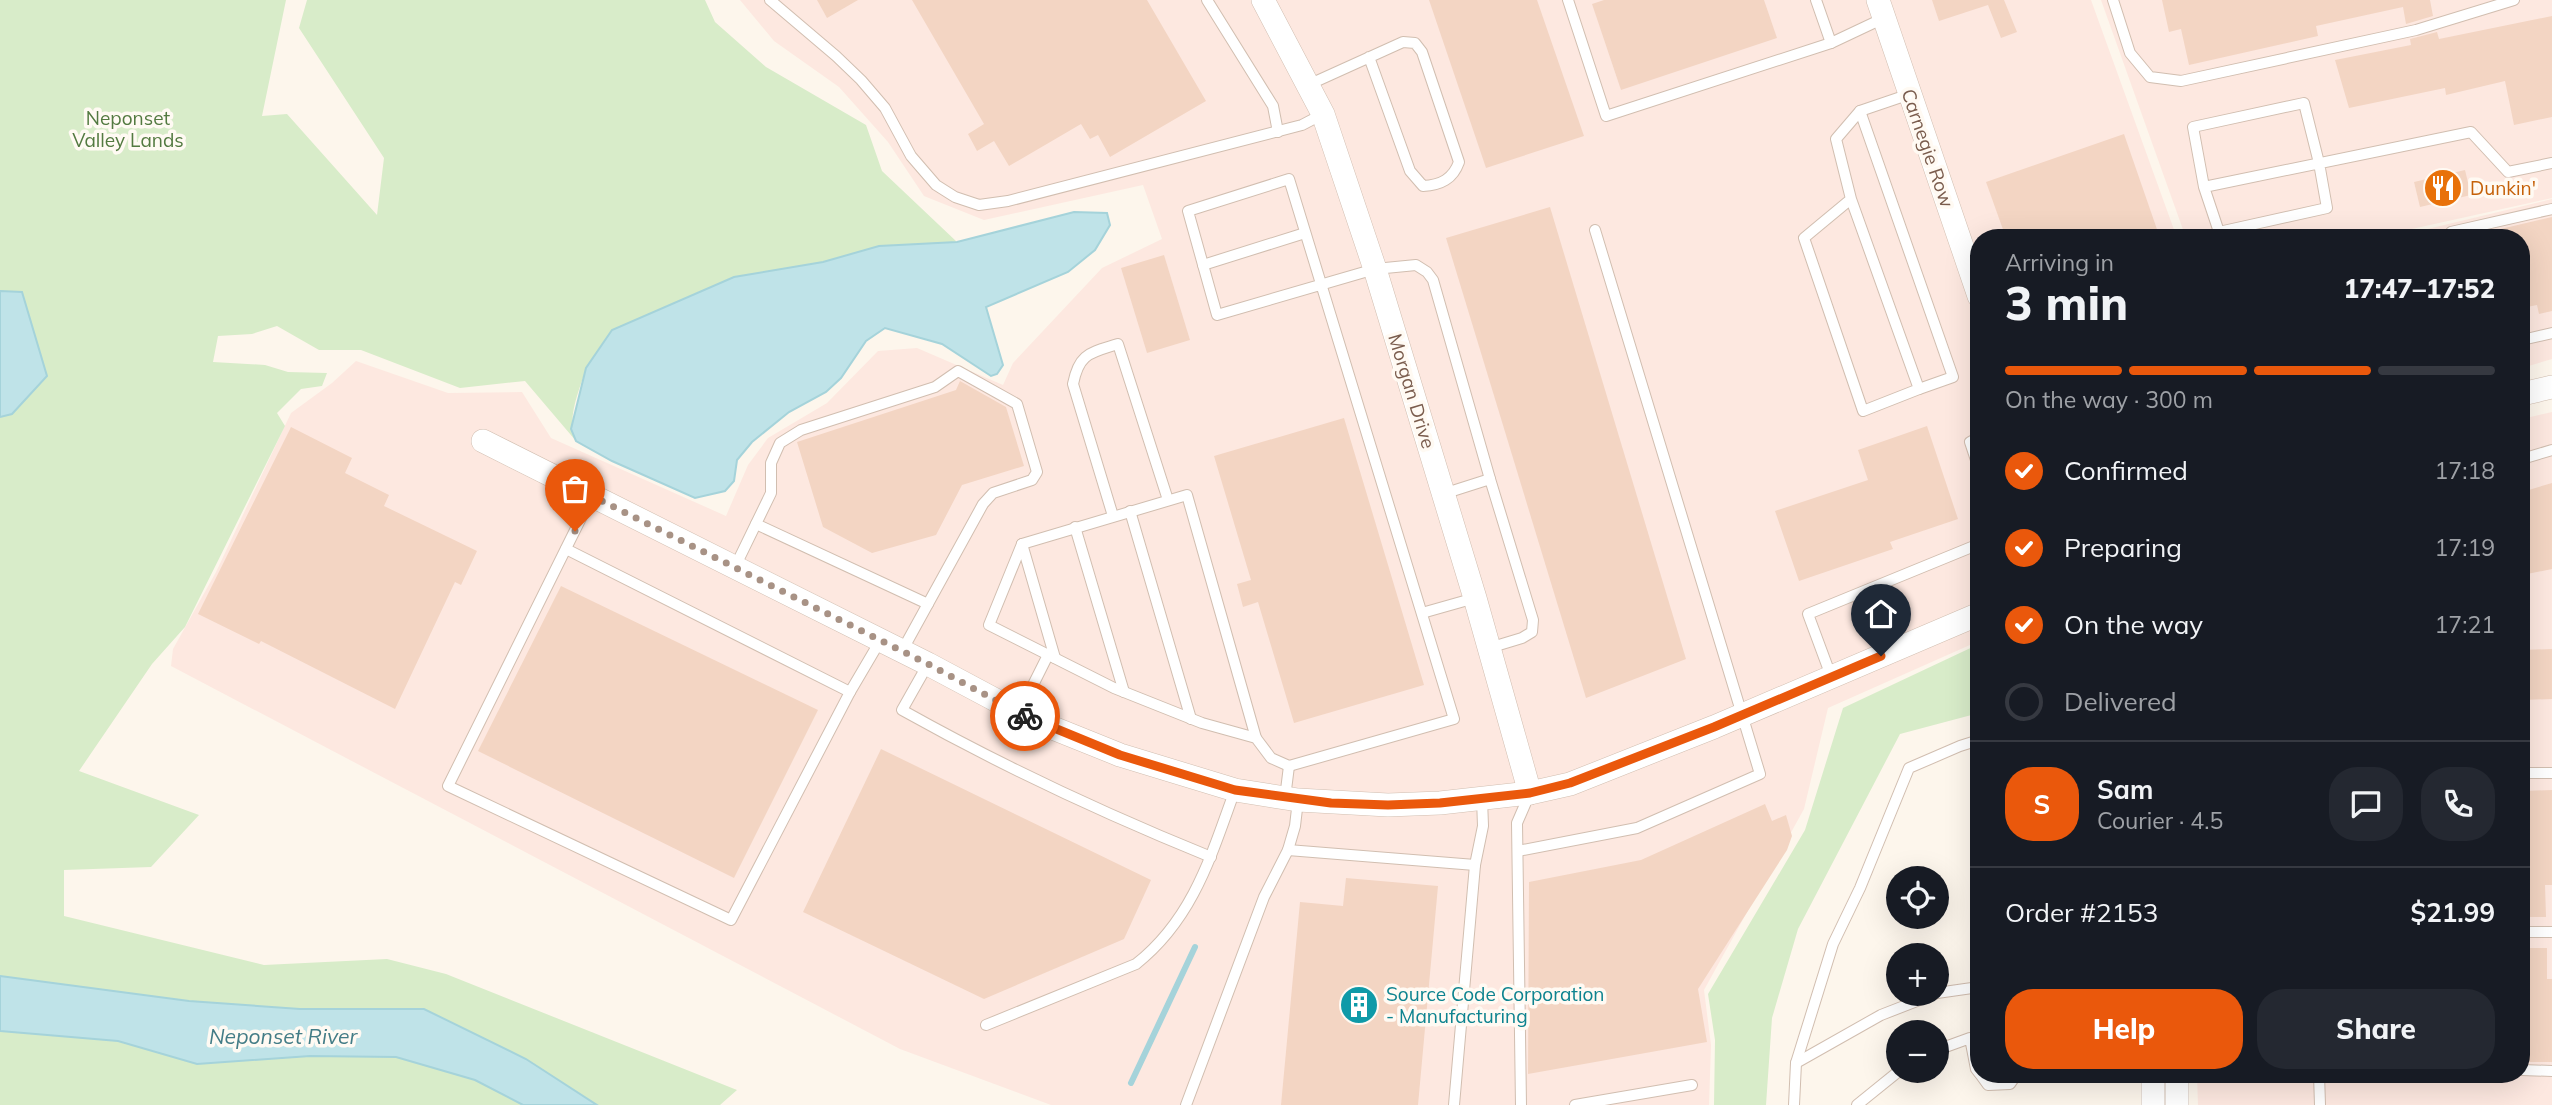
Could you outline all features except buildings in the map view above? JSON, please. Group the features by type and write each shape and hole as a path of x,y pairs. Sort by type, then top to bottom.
{"street":[{"name":"Morgan Drive","path":"1269,4 1323,114 1375,269 1475,598 1530,793"},
{"name":"Carnegie Row","path":"1881,9 1970,270"},
{"path":"2530,392 2552,387"},
{"path":"482,441 928,664 1019,713 1120,755 1235,790 1291,799 1388,805 1530,793 1581,779 1743,715 1970,618"},
{"path":"2153,1083 2153,1105"},
{"path":"2177,1083 2178,1105"}],"lane":[{"path":"770,0 861,80 885,108 911,156 936,185 955,197 979,205 1008,201 1278,132 1303,125 1323,114"},
{"path":"1207,0 1273,106 1278,132"},
{"path":"1568,0 1606,116 1831,43 1881,9"},
{"path":"1816,0 1831,43"},
{"path":"2113,0 2130,53 2150,77 2181,81 2416,30 2514,0"},
{"path":"1308,86 1369,57 1403,42 1415,43 1422,52 1459,162 1456,171 1448,180 1423,186 1415,179 1369,57"},
{"path":"1909,94 1860,111 1836,139 1851,199 1919,389"},
{"path":"2219,229 2204,187 2193,127 2304,103 2327,208 2233,229"},
{"path":"1851,199 1804,238 1863,411 1953,377 1860,111"},
{"path":"2204,187 2471,132 2508,172 2552,163"},
{"path":"1021,544 1187,495 1256,737 1271,758 1289,766 1454,719 1422,613 1321,284 1305,233 1289,178 1188,211 1217,315 1321,284 1375,269 1416,265 1427,272 1433,280 1533,620 1532,632 1522,638 1489,648"},
{"path":"2464,229 2552,209"},
{"path":"1518,851 1637,828 1760,774 1595,230"},
{"path":"1203,264 1305,233"},
{"path":"2530,338 2552,332"},
{"path":"1113,516 1073,384 1076,368 1086,354 1118,344 1168,500"},
{"path":"735,567 771,493 771,463 780,443 801,430 935,387 958,372 1017,404 1037,472 1032,480 993,493 983,504 902,651"},
{"path":"2530,457 2552,450"},
{"path":"1443,494 1490,479"},
{"path":"592,496 448,786 731,920 850,692 880,641"},
{"path":"1130,511 1191,719"},
{"path":"755,524 928,604"},
{"path":"1075,527 1124,692"},
{"path":"1021,544 989,625 1124,692 1191,719 1256,737"},
{"path":"1019,713 1052,657 1021,544"},
{"path":"1831,676 1808,614 1970,548"},
{"path":"566,549 850,692"},
{"path":"1422,613 1475,598"},
{"path":"928,664 902,710 966,746 1122,821 1211,857"},
{"path":"1794,1105 1796,1063 1833,944 1860,888 1909,768 1970,743"},
{"path":"1186,1105 1264,897 1288,850 1295,825 1289,766"},
{"path":"2530,774 2552,774"},
{"path":"986,1025 1136,964 1157,948 1185,912 1211,857 1235,790"},
{"path":"1521,1105 1517,824 1530,793"},
{"path":"1454,1105 1475,865 1483,826 1482,799"},
{"path":"1288,850 1475,865"},
{"path":"2530,932 2552,932"},
{"path":"1949,992 1970,988"},
{"path":"1796,1063 1881,1015 1905,1006"},
{"path":"1949,1047 1970,1040"},
{"path":"2530,1070 2552,1071"},
{"path":"1857,1105 1886,1082"},
{"path":"1987,1083 2000,1086 2011,1083"},
{"path":"2319,1083 2320,1105"},
{"path":"1575,1105 1692,1085"}],"shaded area":[{"path":"740,0 2091,0 2174,229 1970,229 1970,645 1828,708 1804,809 1704,990 1711,1045 1709,1105 1051,1105 900,1049 171,666 173,649 216,572 291,413 332,383 356,361 448,393 522,392 551,438 726,516 748,465 768,438 827,403 878,351 917,348 1003,385 1013,363 1102,268 1162,239 1143,185 984,220 924,196 888,142 839,87 774,41"},
{"path":"2101,0 2552,0 2552,198 2412,229 2183,229"},
{"path":"2552,199 2552,359 2530,366 2530,229 2427,229"},
{"path":"2552,412 2552,1105 2198,1105 2197,1083 2530,1083 2530,417"}],"green space":[{"name":"Neponset Valley Lands","path":"0,0 286,0 262,116 287,114 377,215 384,158 299,28 307,0 705,0 715,22 766,67 866,125 882,171 957,242 879,246 823,262 586,368 573,414 576,441 525,381 460,388 361,350 319,350 277,326 252,334 218,336 213,362 265,365 288,372 327,373 322,386 301,389 277,413 285,426 185,627 152,664 79,771 199,815 151,867 64,870 64,916 264,965 387,959 446,974 737,1090 720,1105 597,1105 526,1059 300,1009 189,1001 0,976"},
{"path":"1970,648 1970,715 1900,734 1798,929 1772,1018 1766,1105 1714,1105 1715,1040 1708,994 1805,830 1843,708"},
{"path":"0,1031 118,1041 197,1064 310,1056 396,1057 475,1080 523,1105 0,1105"}],"water":[{"path":"1074,212 1107,213 1110,225 1095,250 1068,272 986,307 1003,365 997,374 991,376 942,344 885,328 866,341 841,378 826,392 789,412 752,442 737,460 734,481 725,491 695,498 612,461 576,441 571,429 586,368 612,330 734,277 823,262 879,246 957,242"},
{"path":"0,291 22,292 47,376 12,414 0,417"},
{"name":"Neponset River","path":"0,976 189,1001 300,1009 424,1009 526,1059 597,1105 523,1105 475,1080 396,1057 310,1056 197,1064 118,1041 0,1031"}],"waterway":[{"path":"1131,1083 1195,947"}],"way so far":[{"path":"575,531 592,496 928,664 1025,716"}],"place":[{"name":"Dunkin'","path":"2443,188"},
{"name":"Source Code Corporation - Manufacturing","path":"1359,1005"}],"route":[{"path":"1025,716 1120,755 1235,790 1331,803 1440,803 1530,793 1570,783 1714,727 1881,656"}]}
